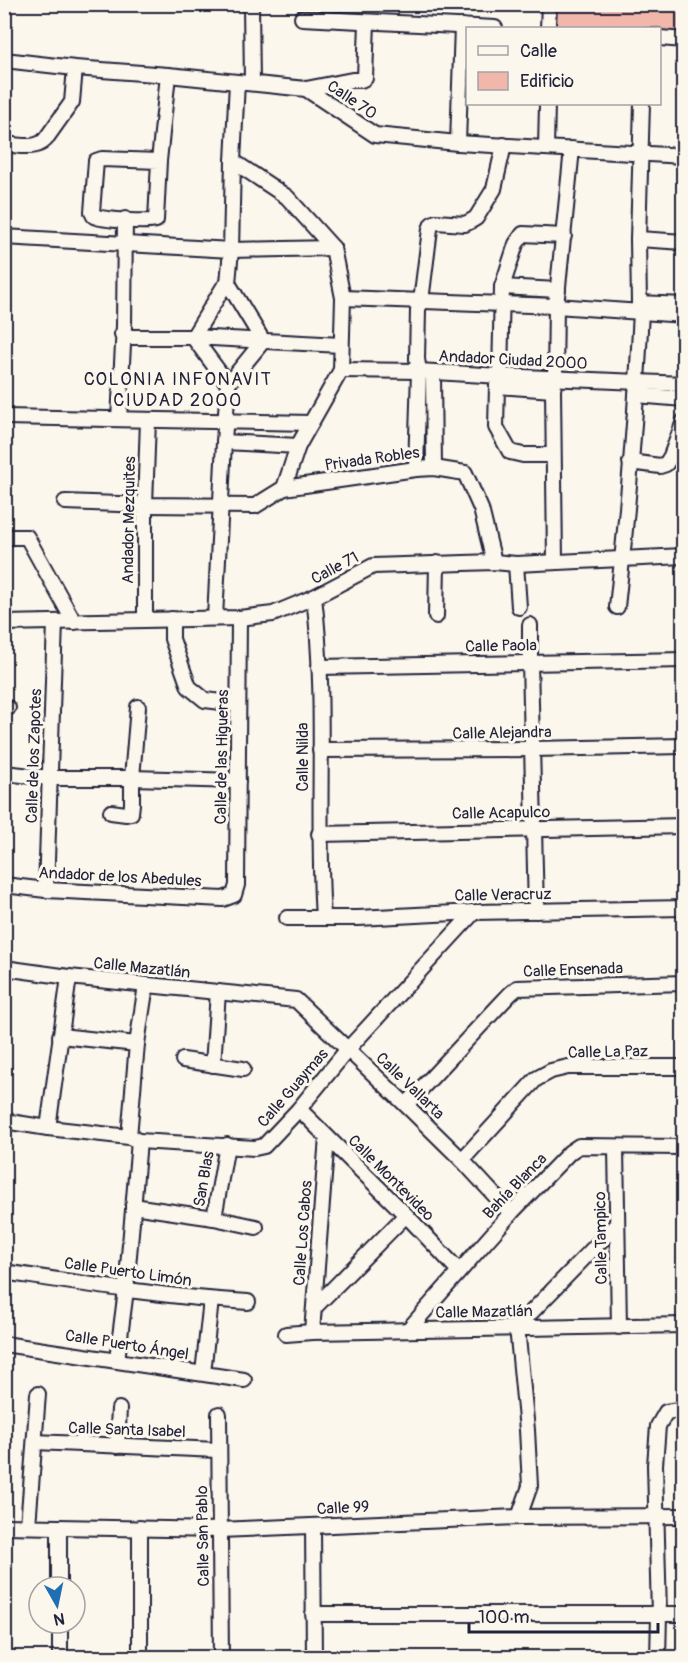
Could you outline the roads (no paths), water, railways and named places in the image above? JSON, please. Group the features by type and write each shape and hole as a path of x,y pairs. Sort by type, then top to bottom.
{"street":[{"path":"251,4 252,83"},
{"path":"324,4 324,19"},
{"path":"548,27 549,4"},
{"path":"302,18 478,27"},
{"path":"306,89 365,78 367,22"},
{"path":"458,143 462,26"},
{"path":"661,38 684,40"},
{"name":"Calle 70","path":"4,60 306,89 375,135 458,143 684,156"},
{"path":"4,144 35,146 45,140 72,102 75,68"},
{"path":"159,161 102,159 96,161 92,212 94,216 103,220 125,219 151,222 156,219 159,161 168,75"},
{"path":"194,337 228,282 237,82"},
{"path":"546,148 547,105"},
{"path":"617,607 637,389 642,105"},
{"path":"416,469 418,310 432,224 436,222 465,224 476,218 494,189 504,145"},
{"path":"555,562 553,455 556,306 572,149"},
{"path":"65,502 255,506 284,488 298,446 341,370 343,298 333,248 287,197 233,161"},
{"path":"119,419 125,219"},
{"path":"553,455 523,455 510,452 496,427 502,287 516,244 523,234 564,236"},
{"path":"4,237 231,250 333,248"},
{"path":"638,239 684,242"},
{"path":"228,282 263,341"},
{"path":"502,287 558,290"},
{"path":"343,298 640,308 684,305"},
{"path":"640,308 684,315"},
{"path":"122,334 131,337 194,337 341,345"},
{"path":"194,337 228,384"},
{"path":"215,618 228,384 263,341"},
{"name":"Andador Ciudad 2000","path":"341,370 419,371 499,381 637,389 684,384"},
{"path":"433,373 434,468"},
{"path":"637,389 684,399"},
{"path":"4,417 311,423"},
{"name":"Andador Mezquites","path":"145,620 148,420"},
{"path":"630,462 660,466 666,464 684,421"},
{"path":"224,442 298,446"},
{"name":"Privada Robles","path":"284,488 416,469 434,468 465,473 482,509 494,562"},
{"path":"4,537 27,537 74,622"},
{"name":"Calle 71","path":"4,623 239,618 273,614 314,597 373,566 494,562 516,564 684,556"},
{"path":"436,616 437,563"},
{"path":"516,564 519,607"},
{"name":"Calle Nilda","path":"314,597 319,667 319,834 323,918"},
{"name":"Calle de las Higueras","path":"234,895 237,885 239,618"},
{"path":"172,619 172,639 189,687 205,700 238,704"},
{"name":"Calle de los Zapotes","path":"46,890 55,622"},
{"path":"530,625 536,911"},
{"name":"Calle Paola","path":"319,667 684,660"},
{"path":"111,812 131,813 138,706"},
{"name":"Calle Alejandra","path":"320,750 684,746"},
{"path":"4,773 50,778 238,781"},
{"name":"Calle Acapulco","path":"319,834 684,826"},
{"name":"Andador de los Abedules","path":"4,885 46,890 224,899 234,895"},
{"name":"Calle Veracruz","path":"323,918 474,912 684,908"},
{"name":"Calle Guaymas","path":"4,1121 134,1139 255,1148 264,1146 348,1049 474,912"},
{"path":"287,918 323,918"},
{"name":"Calle Mazatlán","path":"4,968 69,977 277,998"},
{"path":"48,1128 69,977"},
{"name":"Calle Ensenada","path":"406,1105 517,988 684,984"},
{"path":"117,1360 133,1206 137,1044 146,985"},
{"path":"213,1065 218,992"},
{"name":"Calle Vallarta","path":"277,998 296,1000 462,1160 511,1213"},
{"path":"60,1036 137,1044"},
{"path":"183,1060 243,1069"},
{"name":"Calle La Paz","path":"462,1160 536,1079 551,1071 568,1067 684,1067"},
{"name":"Calle Montevideo","path":"298,1109 406,1215 459,1271"},
{"name":"Calle Los Cabos","path":"312,1332 327,1137"},
{"name":"San Blas","path":"214,1218 226,1145"},
{"name":"Bahía Blanca","path":"408,1330 511,1213 570,1152 579,1146 684,1147"},
{"name":"Calle Tampico","path":"616,1148 619,1327"},
{"path":"133,1206 214,1218 256,1227"},
{"path":"314,1308 406,1215"},
{"path":"519,1517 530,1486 517,1327 617,1224"},
{"name":"Calle Puerto Limón","path":"4,1272 126,1290 248,1302"},
{"path":"203,1374 211,1300"},
{"name":"Calle Mazatlán","path":"286,1334 684,1325"},
{"name":"Calle Puerto Ángel","path":"4,1344 244,1380"},
{"path":"28,1526 38,1394"},
{"path":"117,1446 119,1409"},
{"path":"658,1658 656,1455 658,1426 666,1412 684,1409"},
{"name":"Calle San Pablo","path":"219,1414 221,1658"},
{"name":"Calle Santa Isabel","path":"34,1442 218,1450"},
{"name":"Calle 99","path":"4,1526 220,1530 519,1517 684,1516"},
{"path":"313,1526 314,1658"},
{"path":"59,1527 59,1575"},
{"path":"140,1528 140,1658"},
{"path":"313,1614 684,1614"},
{"path":"60,1635 60,1658"}],"district":[{"name":"COLONIA INFONAVIT CIUDAD 2000","path":"178,389"}]}
